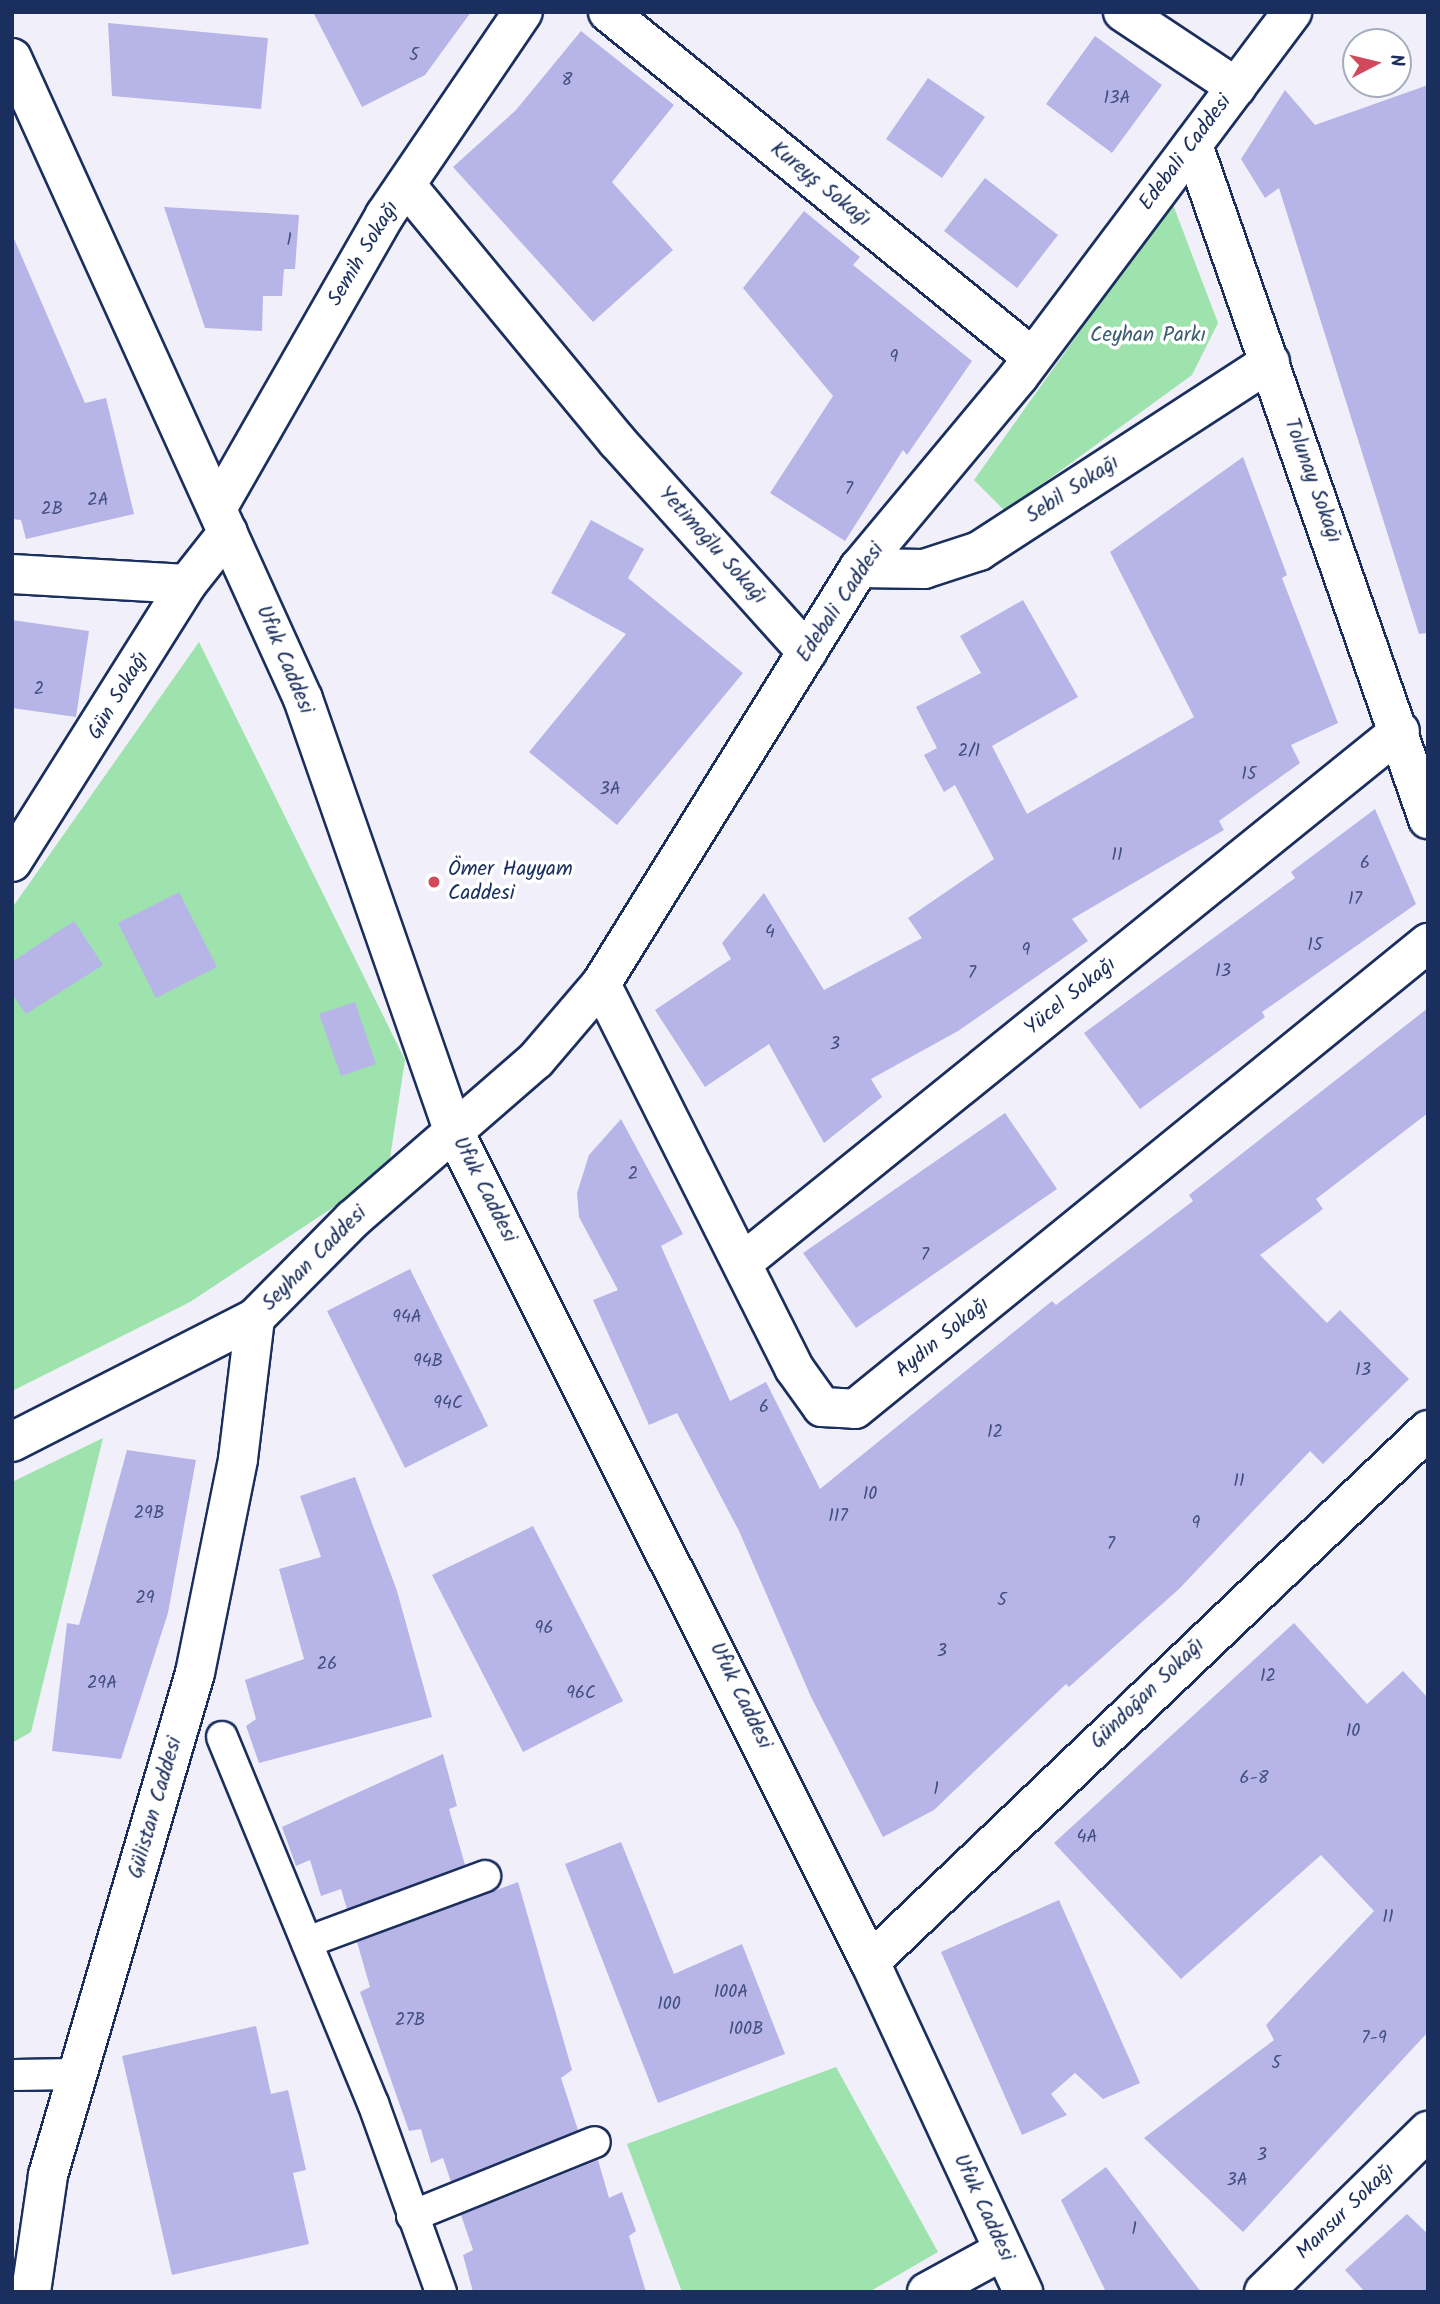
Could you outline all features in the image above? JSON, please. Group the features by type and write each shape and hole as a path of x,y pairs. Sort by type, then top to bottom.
{"street":[{"name":"Semih Sokağı","path":"223,518 406,186 523,12"},
{"name":"Kureyş Sokağı","path":"608,12 1032,358"},
{"path":"1123,12 1236,87"},
{"name":"Edebali Caddesi","path":"454,1132 536,1060 601,984 859,568 1032,358 1292,12"},
{"name":"Ufuk Caddesi","path":"12,58 303,699 454,1132 870,1962 1023,2292"},
{"name":"Tolunay Sokağı","path":"1193,145 1400,731 1428,819"},
{"name":"Yetimoğlu Sokağı","path":"406,186 617,442 807,652"},
{"name":"Sebil Sokağı","path":"859,568 924,569 979,551 1270,362"},
{"name":"Gün Sokağı","path":"12,862 187,584 223,518"},
{"path":"12,574 187,584"},
{"name":"Yücel Sokağı","path":"742,1263 1400,731"},
{"name":"Aydın Sokağı","path":"601,984 794,1368 822,1407 855,1409 1428,943"},
{"name":"Seyhan Caddesi","path":"12,1442 256,1318 353,1219 454,1132"},
{"name":"Gülistan Caddesi","path":"31,2292 48,2175 195,1673 238,1459 256,1318"},
{"name":"Gündoğan Sokağı","path":"870,1962 1428,1430"},
{"name":"Mansur Sokağı","path":"1264,2292 1428,2131"},
{"path":"927,2292 1002,2251"}],"lane":[{"path":"222,1737 373,2104 441,2292"},
{"path":"307,1942 485,1876"},
{"path":"12,2075 77,2074"},
{"path":"412,2216 595,2142"}],"green space":[{"name":"Ceyhan Parkı","path":"1172,202 1218,323 1192,375 1005,511 974,480"},
{"path":"199,642 405,1060 388,1171 190,1302 12,1391 12,908"},
{"path":"103,1438 31,1732 12,1743 12,1482"},
{"path":"836,2067 938,2252 869,2292 682,2292 627,2144"}],"building":[{"path":"313,12 471,12 425,75 362,107"},
{"path":"108,23 268,38 261,109 112,96"},
{"path":"581,31 674,105 612,182 673,250 593,322 453,167 516,110"},
{"path":"1095,36 1162,85 1112,153 1046,104"},
{"path":"928,78 985,117 942,178 886,139"},
{"path":"1428,85 1428,633 1419,634 1279,188 1265,198 1241,159 1285,90 1315,125 1391,98 1412,98 1412,91"},
{"path":"985,178 1058,235 1017,288 944,231"},
{"path":"164,207 299,215 295,269 284,269 282,296 263,296 262,331 205,328"},
{"path":"804,211 860,257 853,265 972,361 907,455 903,450 845,541 770,493 833,396 743,288"},
{"path":"12,234 85,403 106,398 134,514 26,539 21,520 12,519"},
{"path":"1243,457 1287,575 1282,578 1338,723 1291,745 1300,763 1219,821 1224,830 1072,919 1088,941 958,1031 871,1079 882,1097 824,1143 769,1044 705,1087 655,1010 731,959 722,943 764,893 824,990 922,938 908,918 994,859 955,785 944,792 924,755 937,748 916,707 981,673 960,636 1023,600 1078,697 992,746 1027,814 1194,717 1110,552"},
{"path":"591,520 644,549 628,578 743,673 617,825 529,752 626,634 551,593"},
{"path":"12,620 89,631 76,717 12,708"},
{"path":"1375,809 1416,904 1262,1012 1265,1017 1140,1109 1084,1033 1295,878 1291,872"},
{"path":"179,892 217,967 156,998 118,923"},
{"path":"74,921 103,965 26,1014 12,994 12,962"},
{"path":"355,1002 376,1064 341,1076 319,1014"},
{"path":"1428,1008 1428,1113 1316,1199 1323,1209 1260,1255 1327,1323 1340,1310 1409,1379 1323,1464 1310,1451 1179,1589 1069,1687 1066,1684 934,1810 883,1837 811,1697 739,1531 677,1413 649,1425 593,1300 618,1290 579,1217 577,1193 589,1155 621,1119 683,1234 661,1246 730,1401 766,1382 820,1489 1052,1301 1056,1305 1193,1201 1189,1195"},
{"path":"1005,1113 1057,1189 856,1328 803,1253"},
{"path":"410,1269 488,1426 405,1468 327,1311"},
{"path":"127,1450 196,1460 168,1613 121,1759 52,1751 67,1623 79,1625"},
{"path":"355,1477 397,1591 432,1717 259,1763 246,1726 256,1719 245,1680 304,1659 279,1569 321,1557 300,1496"},
{"path":"533,1526 623,1701 523,1752 432,1575"},
{"path":"1294,1623 1367,1704 1403,1671 1428,1698 1428,2032 1243,2232 1144,2138 1274,2040 1266,2025 1374,1911 1321,1855 1181,1979 1054,1843"},
{"path":"443,1754 457,1806 449,1809 465,1865 347,1909 341,1889 321,1896 310,1860 296,1866 282,1827"},
{"path":"621,1842 674,1974 742,1944 785,2054 658,2103 565,1864"},
{"path":"518,1882 572,2070 561,2078 578,2130 451,2182 443,2158 431,2163 421,2129 409,2131 360,1992 370,1987 357,1942"},
{"path":"1059,1900 1140,2083 1103,2099 1075,2073 1051,2094 1067,2115 1022,2135 941,1952"},
{"path":"256,2026 271,2094 288,2090 306,2170 293,2173 309,2244 172,2275 122,2056"},
{"path":"598,2160 609,2198 622,2192 636,2231 629,2236 646,2292 473,2292 463,2255 473,2250 461,2215"},
{"path":"1106,2167 1201,2292 1106,2292 1061,2200"},
{"path":"1407,2214 1428,2234 1428,2292 1365,2292 1345,2270"}],"place":[{"name":"Ömer Hayyam Caddesi","path":"434,882"}]}
